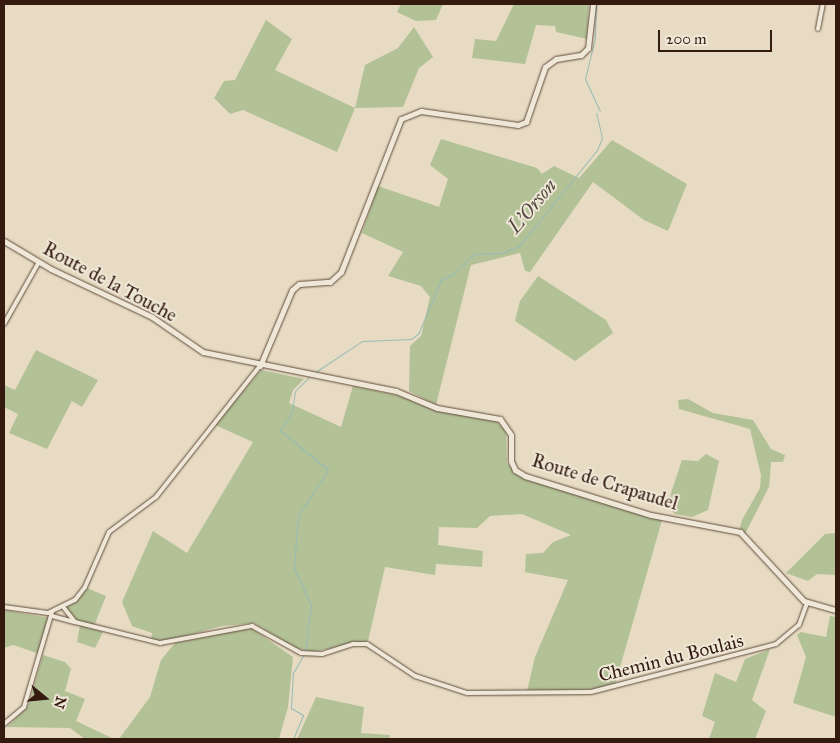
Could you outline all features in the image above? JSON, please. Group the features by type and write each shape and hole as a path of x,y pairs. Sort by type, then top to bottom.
{"street":[{"path":"4,724 24,707 52,614 64,608 83,591 109,532 156,497 260,366 292,290 299,284 330,282 341,272 401,119 421,111 518,125 526,122 546,67 556,59 581,55 588,48 593,4"},
{"path":"818,29 823,4"},
{"name":"Route de la Touche","path":"4,240 39,262 152,317 203,352 260,366"},
{"path":"4,324 39,262"},
{"name":"Route de Crapaudel","path":"260,366 396,391 437,408 500,419 511,436 515,470 643,513 740,532 807,603"},
{"path":"807,603 836,610"},
{"name":"Chemin du Boulais","path":"75,622 160,643 252,626 293,650 322,654 353,644 367,644 430,682 489,695 610,690 776,644 799,625 807,603"},
{"path":"4,607 52,614 75,622"},
{"path":"64,608 75,622"}],"green space":[{"path":"401,4 443,4 436,20 416,21 397,12"},
{"path":"514,4 589,4 587,39 556,32 555,26 536,25 525,64 472,58 475,39 496,41"},
{"path":"266,20 292,39 275,70 355,108 337,152 243,110 230,114 214,98 224,81 235,80"},
{"path":"414,27 433,57 419,68 403,107 355,108 365,65 398,48"},
{"path":"441,139 537,168 542,174 554,166 579,178 612,140 687,184 668,231 644,220 593,182 530,272 525,271 520,253 471,265 436,405 409,391 410,346 421,336 430,297 421,286 388,276 403,252 362,233 378,186 439,207 448,179 430,165"},
{"path":"538,276 606,320 613,333 575,361 515,321 520,301"},
{"path":"36,350 98,380 82,407 72,401 47,449 9,433 18,414 4,407 4,385 15,390"},
{"path":"261,370 304,379 293,390 289,403 341,427 353,386 409,398 438,410 494,420 506,430 507,463 515,472 662,520 615,685 593,689 527,691 535,657 568,580 525,572 526,554 543,553 553,542 571,535 522,514 490,516 477,528 439,527 438,545 483,551 482,567 436,564 435,575 385,567 368,641 311,652 293,647 254,623 222,626 164,642 151,640 152,633 132,626 122,602 153,531 187,553 253,442 215,425"},
{"path":"688,399 713,413 753,420 771,449 785,455 783,462 771,462 769,487 745,534 739,531 742,520 760,488 761,475 750,429 679,409 678,400"},
{"path":"706,454 719,461 708,510 692,517 675,514 669,508 671,493 682,460 698,461"},
{"path":"836,533 836,575 817,574 808,581 786,573 825,534"},
{"path":"87,588 106,596 94,626 77,621 67,608"},
{"path":"4,610 49,618 40,654 13,645 4,648"},
{"path":"830,616 836,617 836,717 793,703 806,657 797,635 801,632 826,637"},
{"path":"80,625 103,632 95,648 77,642"},
{"path":"251,628 293,657 288,707 279,739 119,739 150,697 161,660 175,643"},
{"path":"770,649 752,700 766,711 755,739 709,739 715,722 702,716 715,673 736,682 745,659"},
{"path":"43,655 65,662 71,669 65,691 85,699 76,721 114,739 85,739 70,728 7,727 28,706"},
{"path":"316,697 364,707 361,733 390,735 389,739 297,739"}],"waterway":[{"name":"L’Orson","path":"596,4 595,38 585,79 600,111"},
{"name":"L’Orson","path":"314,373 362,341 411,339 418,334 441,280 455,273 474,254 502,253 519,246 597,150 602,138 596,113"},
{"name":"L’Orson","path":"305,651 311,605 294,568 297,526 299,514 328,470 280,430 292,412 295,391 309,377"},
{"name":"L’Orson","path":"293,739 303,715 291,708 293,673 303,656"}]}
